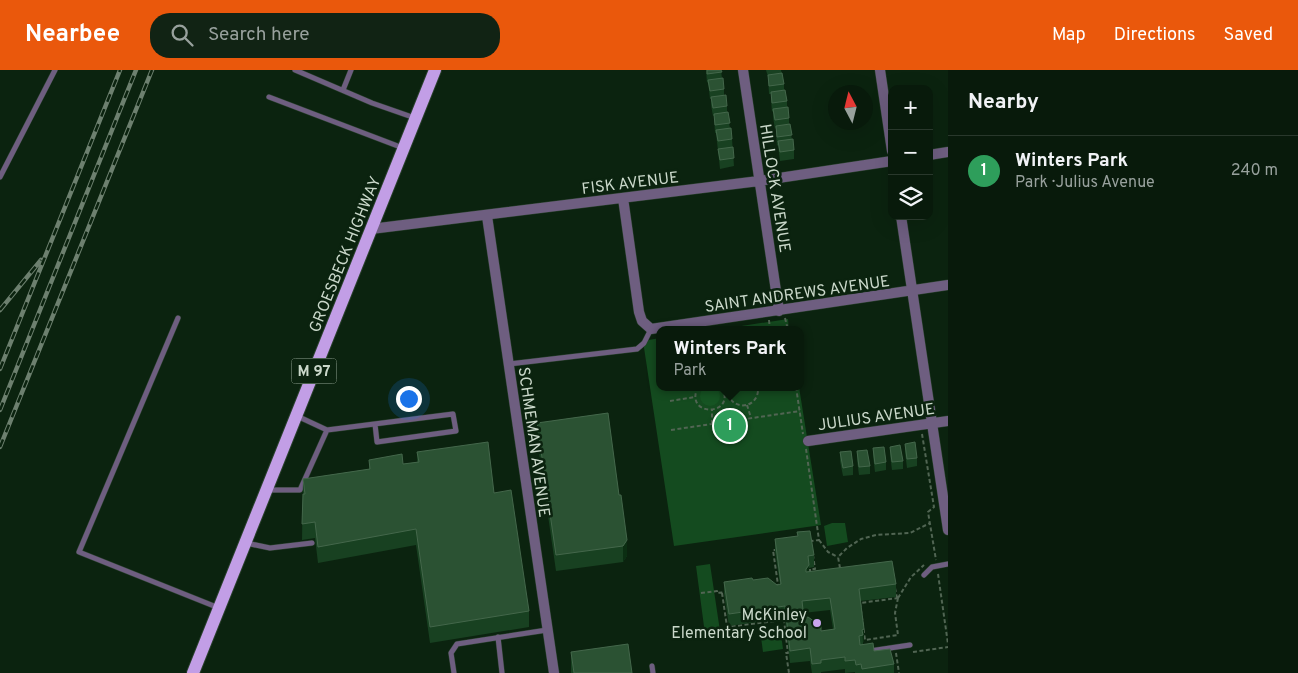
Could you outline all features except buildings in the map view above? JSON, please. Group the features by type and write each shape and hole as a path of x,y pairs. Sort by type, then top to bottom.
{"main road":[{"name":"GROESBECK HIGHWAY","path":"193,673 435,70"}],"street":[{"name":"HILLOCK AVENUE","path":"743,70 759,181 782,315"},
{"path":"880,70 889,130"},
{"path":"933,154 948,152"},
{"name":"FISK AVENUE","path":"371,229 759,181 888,162"},
{"path":"623,198 639,312 642,321 651,329"},
{"name":"SCHMEMAN AVENUE","path":"487,216 554,673"},
{"path":"902,220 948,530"},
{"name":"SAINT ANDREWS AVENUE","path":"679,326 782,315 948,286"},
{"name":"SAINT ANDREWS AVENUE","path":"651,329 656,328"},
{"name":"JULIUS AVENUE","path":"806,442 948,421"}],"lane":[{"path":"0,177 55,70"},
{"path":"294,70 415,119"},
{"path":"343,90 351,70"},
{"path":"269,97 404,148"},
{"path":"178,318 80,552 219,608"},
{"path":"509,364 637,350 644,343 651,329"},
{"path":"296,416 327,430 453,414 456,431 378,442 375,424"},
{"path":"267,490 300,490 327,430"},
{"path":"245,543 270,548 312,543"},
{"path":"924,575 936,563 948,564"},
{"path":"454,673 451,653 457,644 548,630"},
{"path":"498,637 502,673"},
{"path":"870,651 910,645"},
{"path":"652,666 653,673"}],"path":[{"path":"782,315 786,326"},
{"path":"769,320 770,326"},
{"path":"697,391 698,404 702,408 712,410 717,409 723,402 726,393"},
{"path":"726,393 736,404 747,405 755,401 758,391"},
{"path":"797,391 806,442 819,540 828,552 838,557"},
{"path":"670,401 696,396"},
{"path":"747,405 751,418"},
{"path":"712,410 712,424"},
{"path":"671,430 800,411"},
{"path":"913,652 948,645 928,512 934,507 922,434"},
{"path":"838,557 847,548 861,539 876,535 910,533 930,523"},
{"path":"803,542 819,540"},
{"path":"768,586 778,585 773,550 780,549"},
{"path":"810,573 810,569 815,569 813,550"},
{"path":"838,557 840,571"},
{"path":"894,580 897,598 898,635 865,640 860,603 897,598 916,571 929,561 936,563"},
{"path":"701,593 731,591"},
{"path":"722,592 727,627 784,620 788,653 786,653 788,673"},
{"path":"890,660 897,659"}],"green space":[{"path":"788,319 789,326 742,326"},
{"path":"656,339 656,391 800,391 821,525 674,546 643,341"},
{"path":"702,391 719,392 719,400 714,405 706,405 701,400"},
{"path":"832,523 845,523 848,542 827,546 824,526"},
{"path":"710,564 720,631 705,634 696,566"},
{"path":"781,634 783,649 763,652 761,637"}],"railway":[{"path":"0,369 120,70"},
{"path":"0,410 136,70"},
{"path":"0,447 152,70"},
{"path":"0,310 41,260"}],"place":[{"name":"Winters Park","path":"730,426"},
{"name":"McKinley Elementary School","path":"817,623"}]}
